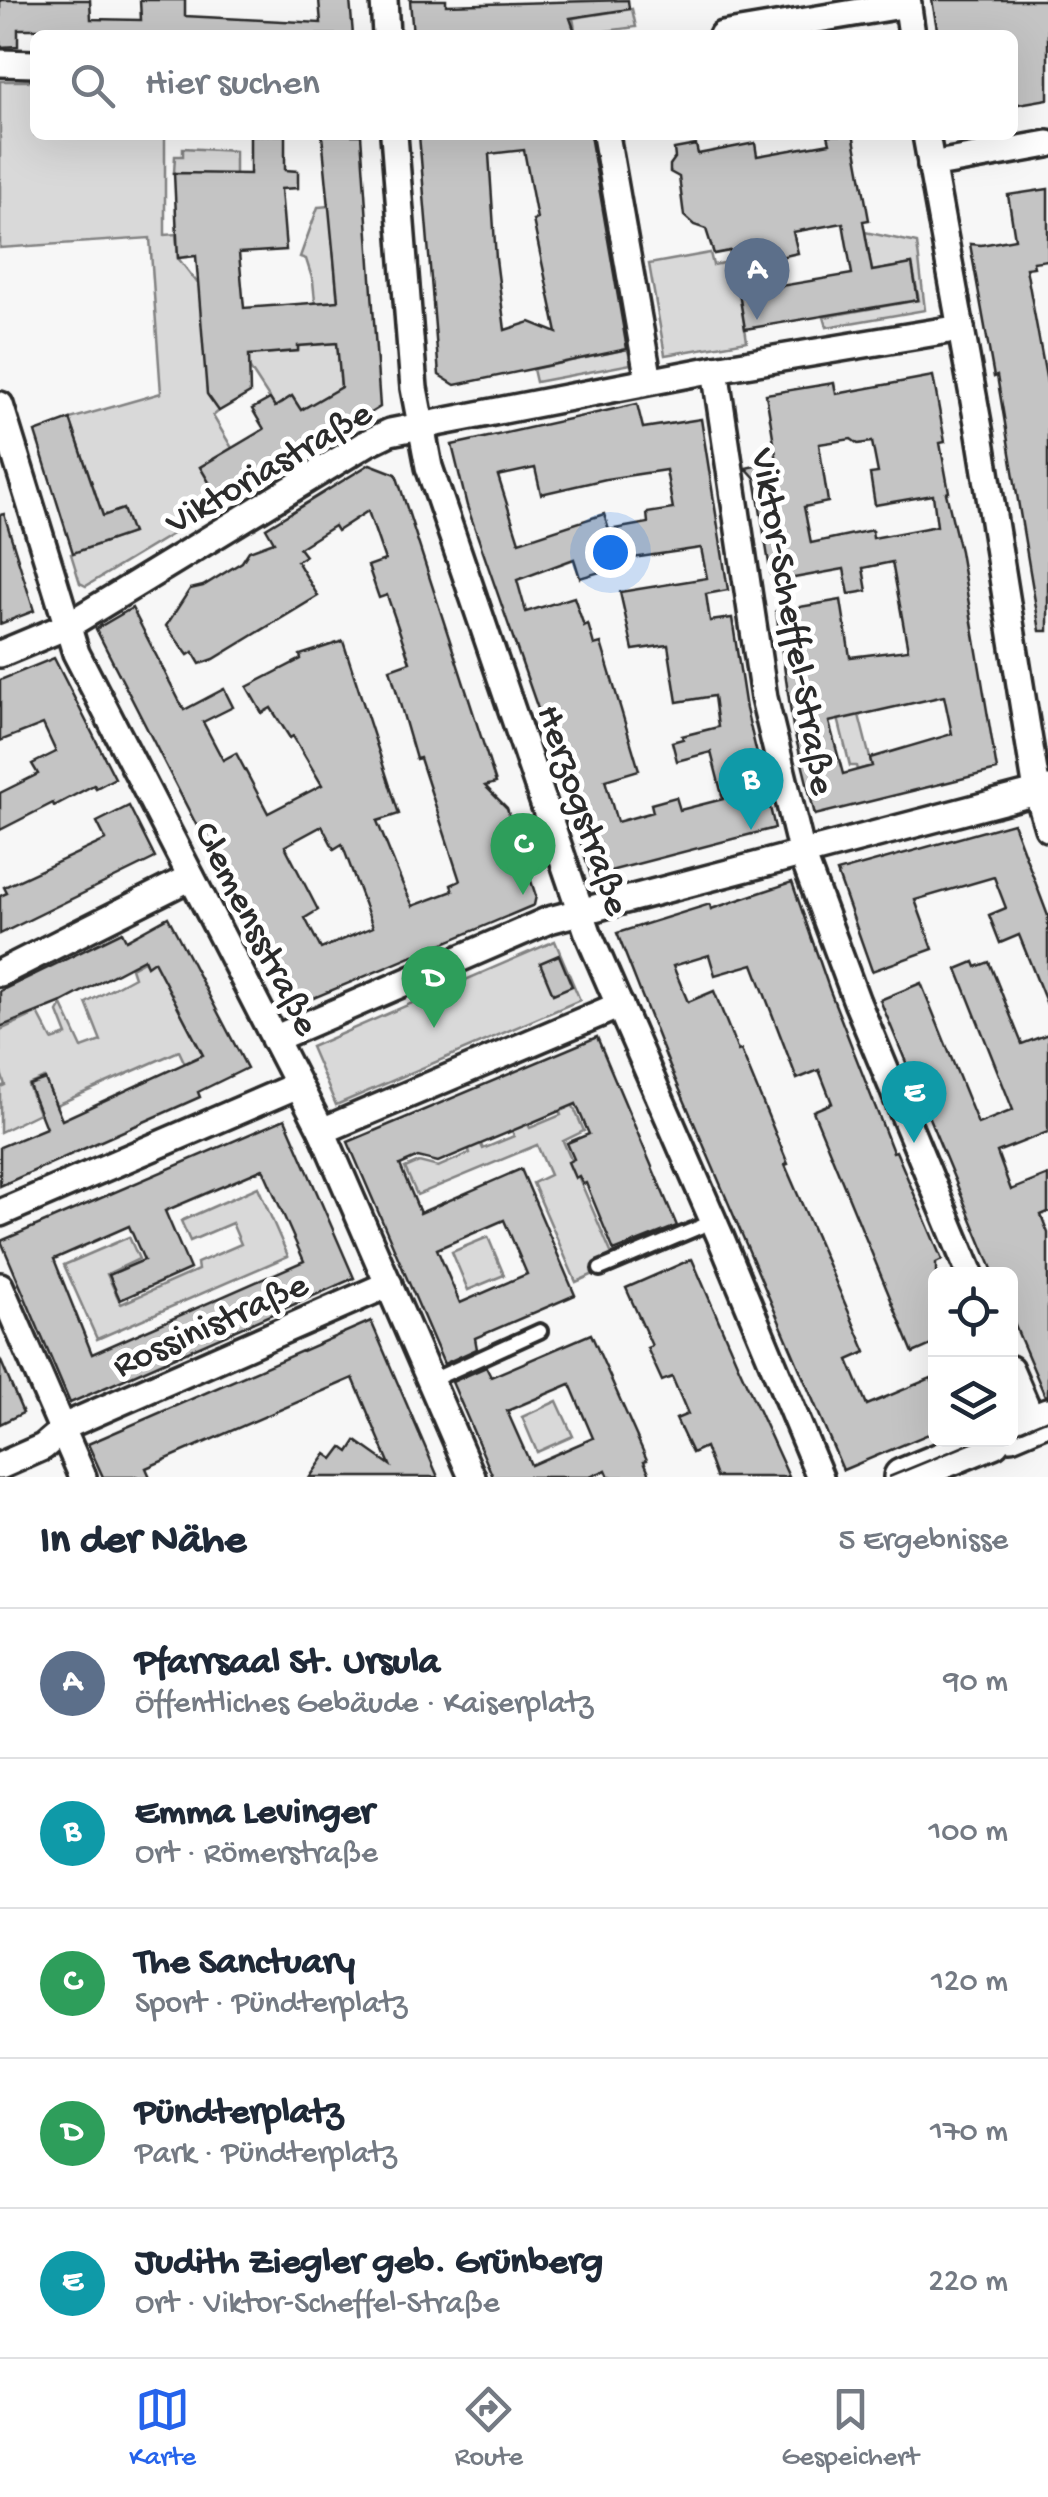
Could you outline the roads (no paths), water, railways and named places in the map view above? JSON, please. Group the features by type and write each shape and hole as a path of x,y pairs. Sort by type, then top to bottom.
{"main road":[{"path":"902,1477 975,1447"}],"street":[{"path":"384,0 386,30"},
{"path":"750,30 907,2 911,30"},
{"path":"0,62 30,64"},
{"name":"Herzogstraße","path":"394,140 419,427 435,485 580,912 820,1477"},
{"path":"607,140 649,381"},
{"path":"927,140 1048,828"},
{"path":"931,165 1048,144"},
{"name":"Viktoriastraße","path":"0,654 67,626 390,432 649,381 960,328"},
{"name":"Viktor-Scheffel-Straße","path":"715,369 764,698 802,854 857,1002 967,1267"},
{"name":"Clemensstraße","path":"0,405 76,653 322,1131 472,1477"},
{"path":"274,1039 480,949 580,912 1042,790"},
{"path":"0,973 191,877"},
{"path":"322,1131 620,1005"},
{"path":"0,1212 298,1085"},
{"name":"Rossinistraße","path":"0,1466 43,1447 86,1417 389,1284"},
{"path":"0,1286 83,1477"},
{"path":"1018,1391 1030,1423"}],"lane":[{"path":"600,1268 714,1221"},
{"path":"430,1381 540,1331"}],"tram line":[{"path":"1018,1432 1048,1419"},
{"path":"889,1477 962,1447"}],"place":[{"name":"Pfarrsaal St. Ursula","path":"757,320"},
{"name":"Emma Levinger","path":"751,830"},
{"name":"The Sanctuary","path":"523,895"},
{"name":"Pündterplatz","path":"434,1028"},
{"name":"Judith Ziegler geb. Grünberg","path":"914,1143"}]}
